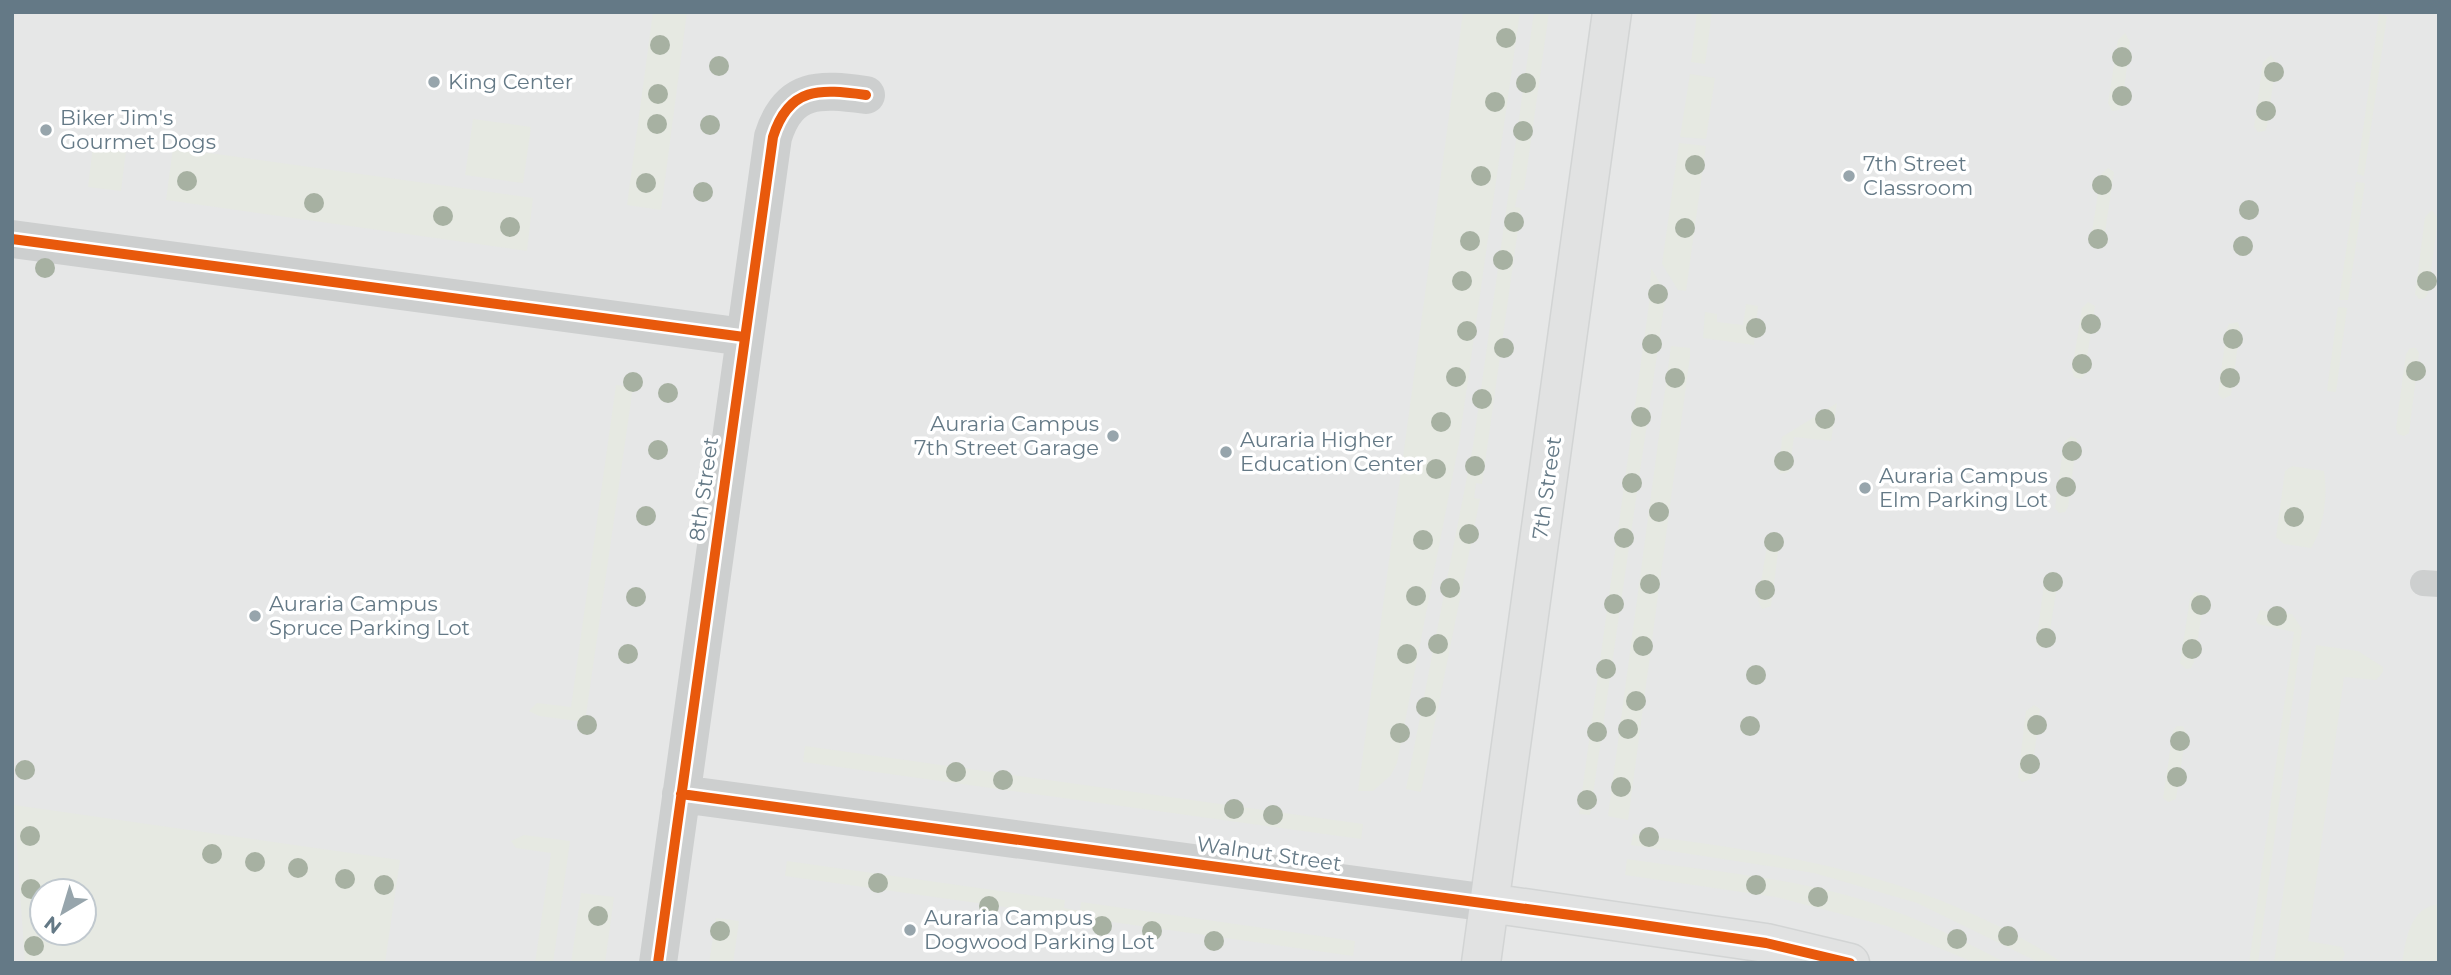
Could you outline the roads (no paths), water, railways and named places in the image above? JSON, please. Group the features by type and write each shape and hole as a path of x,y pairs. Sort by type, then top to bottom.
{"main road":[{"name":"7th Street","path":"1480,963 1612,12"},
{"name":"Walnut Street","path":"1489,903 1766,943 1850,963"}],"street":[{"name":"8th Street","path":"658,963 773,137 786,108 810,93 834,91 866,96"},
{"path":"12,239 744,337"},
{"name":"Walnut Street","path":"681,794 1489,903"}],"place":[{"name":"King Center","path":"434,82"},
{"name":"Biker Jim's Gourmet Dogs","path":"46,130"},
{"name":"7th Street Classroom","path":"1849,176"},
{"name":"Auraria Campus 7th Street Garage","path":"1113,436"},
{"name":"Auraria Higher Education Center","path":"1226,452"},
{"name":"Auraria Campus Elm Parking Lot","path":"1865,488"},
{"name":"Auraria Campus Spruce Parking Lot","path":"255,616"},
{"name":"Auraria Campus Dogwood Parking Lot","path":"910,930"}]}
